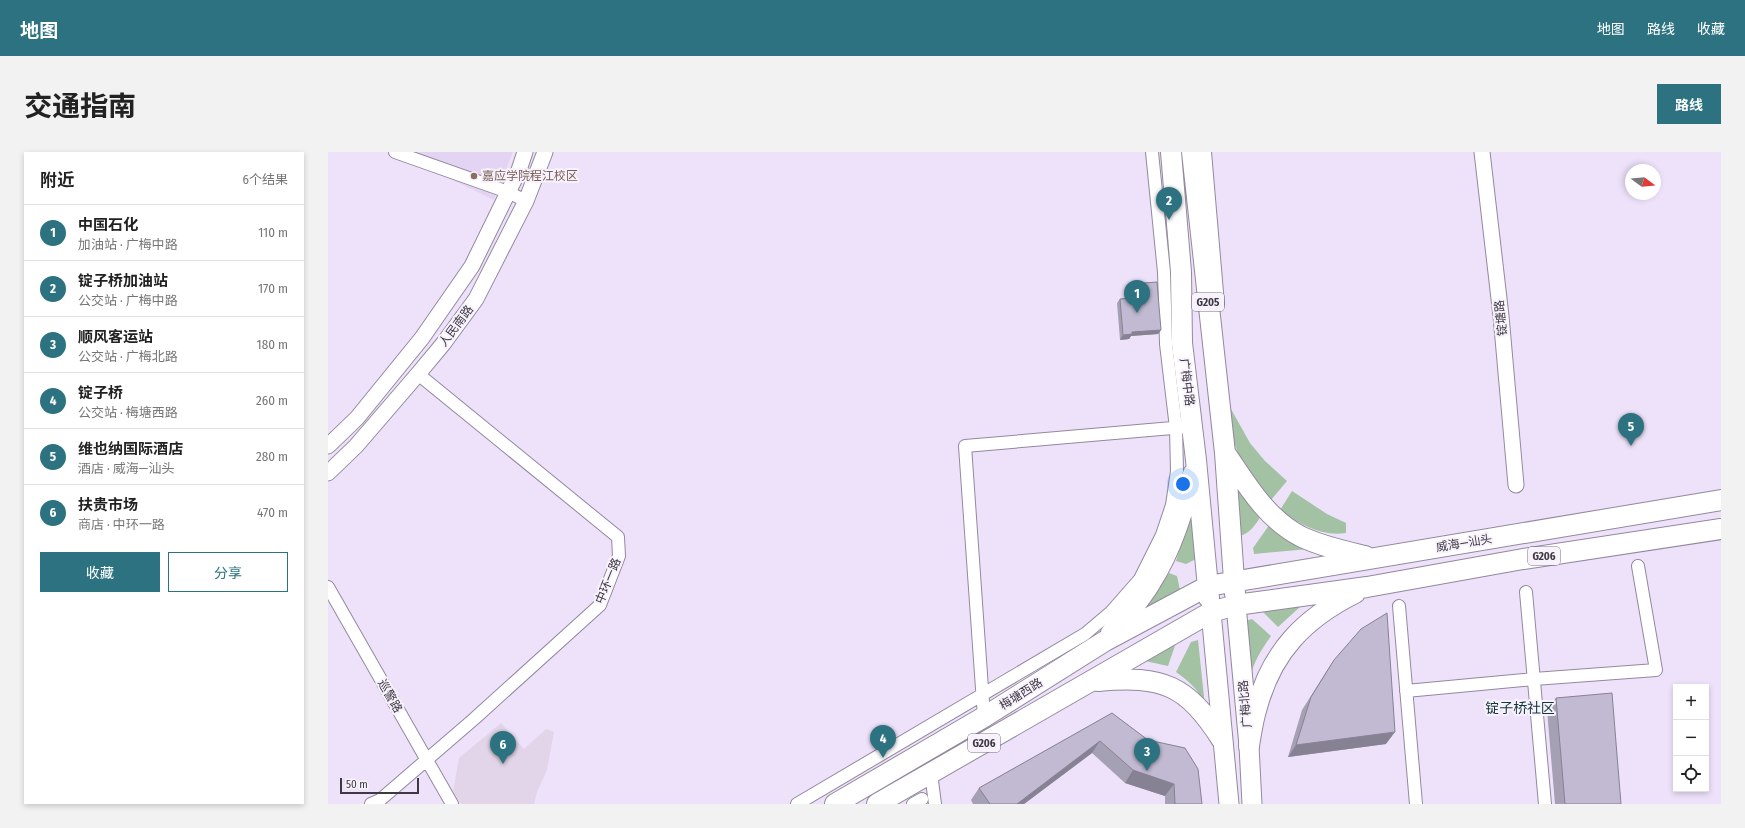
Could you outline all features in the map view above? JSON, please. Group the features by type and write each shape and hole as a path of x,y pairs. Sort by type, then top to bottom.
{"highway":[{"name":"广梅中路","path":"1171,152 1181,272 1185,427 1196,460 1211,612"},
{"name":"G205","path":"1192,152 1225,452 1236,605"},
{"path":"1225,452 1260,502 1278,521 1301,536 1327,546 1371,558"},
{"path":"1105,641 1152,582 1174,539 1196,460"},
{"name":"威海—汕头","path":"1208,586 1721,500"},
{"path":"1201,505 1228,503"},
{"name":"G206","path":"1211,612 1236,605 1367,587 1523,559 1721,529"},
{"name":"梅塘西路","path":"835,804 984,717 1105,641 1208,586"},
{"path":"1249,746 1257,706 1268,674 1287,645 1308,622 1334,604 1367,587"},
{"name":"梅塘西路","path":"877,804 1211,612"},
{"path":"1092,681 1125,678 1143,679 1173,688 1185,695 1199,708 1222,740"}],"main road":[{"name":"广梅北路","path":"1236,605 1249,746 1252,804"},
{"path":"1211,612 1229,804"}],"street":[{"path":"395,152 508,192 526,201"},
{"name":"人民南路","path":"328,446 357,418 427,332 472,266 508,192 525,152"},
{"name":"人民南路","path":"328,473 356,446 418,374 476,299 526,201 545,152"},
{"path":"797,804 1085,634 1110,612 1140,579 1162,536 1172,504 1185,427 1166,344 1164,272 1152,152"},
{"path":"1204,152 1220,324 1211,326"},
{"name":"锭塘路","path":"1482,152 1501,316 1516,485"},
{"name":"中环一路","path":"371,804 380,800 474,720 600,605 619,556 618,537 418,374"},
{"path":"984,717 984,694 965,446 1185,427"},
{"path":"1406,691 1534,679 1656,670 1638,566"},
{"name":"巡警路","path":"328,587 452,804"},
{"path":"1526,592 1545,804"},
{"path":"1399,606 1416,804"},
{"path":"931,773 935,804"}],"shaded area":[{"name":"嘉应学院程江校区","path":"395,152 513,152 494,200"},
{"path":"501,723 524,749 546,729 554,732 547,770 537,792 534,804 461,804 453,792 459,758"}],"green space":[{"path":"1231,409 1250,443 1265,461 1287,481 1271,500 1251,476 1236,448 1230,427"},
{"path":"1229,469 1263,513 1249,531 1236,537"},
{"path":"1292,491 1327,514 1346,523 1346,533 1328,533 1311,528 1280,510"},
{"path":"1193,505 1198,558 1186,564 1176,561"},
{"path":"1272,521 1320,548 1254,554 1253,548"},
{"path":"1169,573 1177,576 1180,590 1140,615"},
{"path":"1301,606 1278,627 1259,608"},
{"path":"1252,619 1271,636 1256,660 1247,688 1242,622"},
{"path":"1177,640 1168,666 1145,661"},
{"path":"1198,640 1205,706 1194,687 1176,672 1191,642"}],"building":[{"path":"1157,282 1161,330 1132,332 1132,334 1123,335 1120,299 1132,298 1131,284"},
{"path":"1387,613 1395,732 1296,745 1311,697 1334,660 1361,629"},
{"path":"1612,693 1621,804 1565,804 1556,698"},
{"path":"1112,713 1148,740 1185,748 1198,769 1202,804 1175,804 1174,784 1133,770 1100,741 1017,804 990,804 979,788"}],"place":[{"name":"嘉应学院程江校区","path":"474,176"},
{"name":"锭子桥加油站","path":"1169,220"},
{"name":"中国石化","path":"1137,313"},
{"name":"维也纳国际酒店","path":"1631,446"},
{"name":"锭子桥","path":"883,758"},
{"name":"扶贵市场","path":"503,764"},
{"name":"顺风客运站","path":"1147,771"}],"district":[{"name":"锭子桥社区","path":"1520,708"}]}
